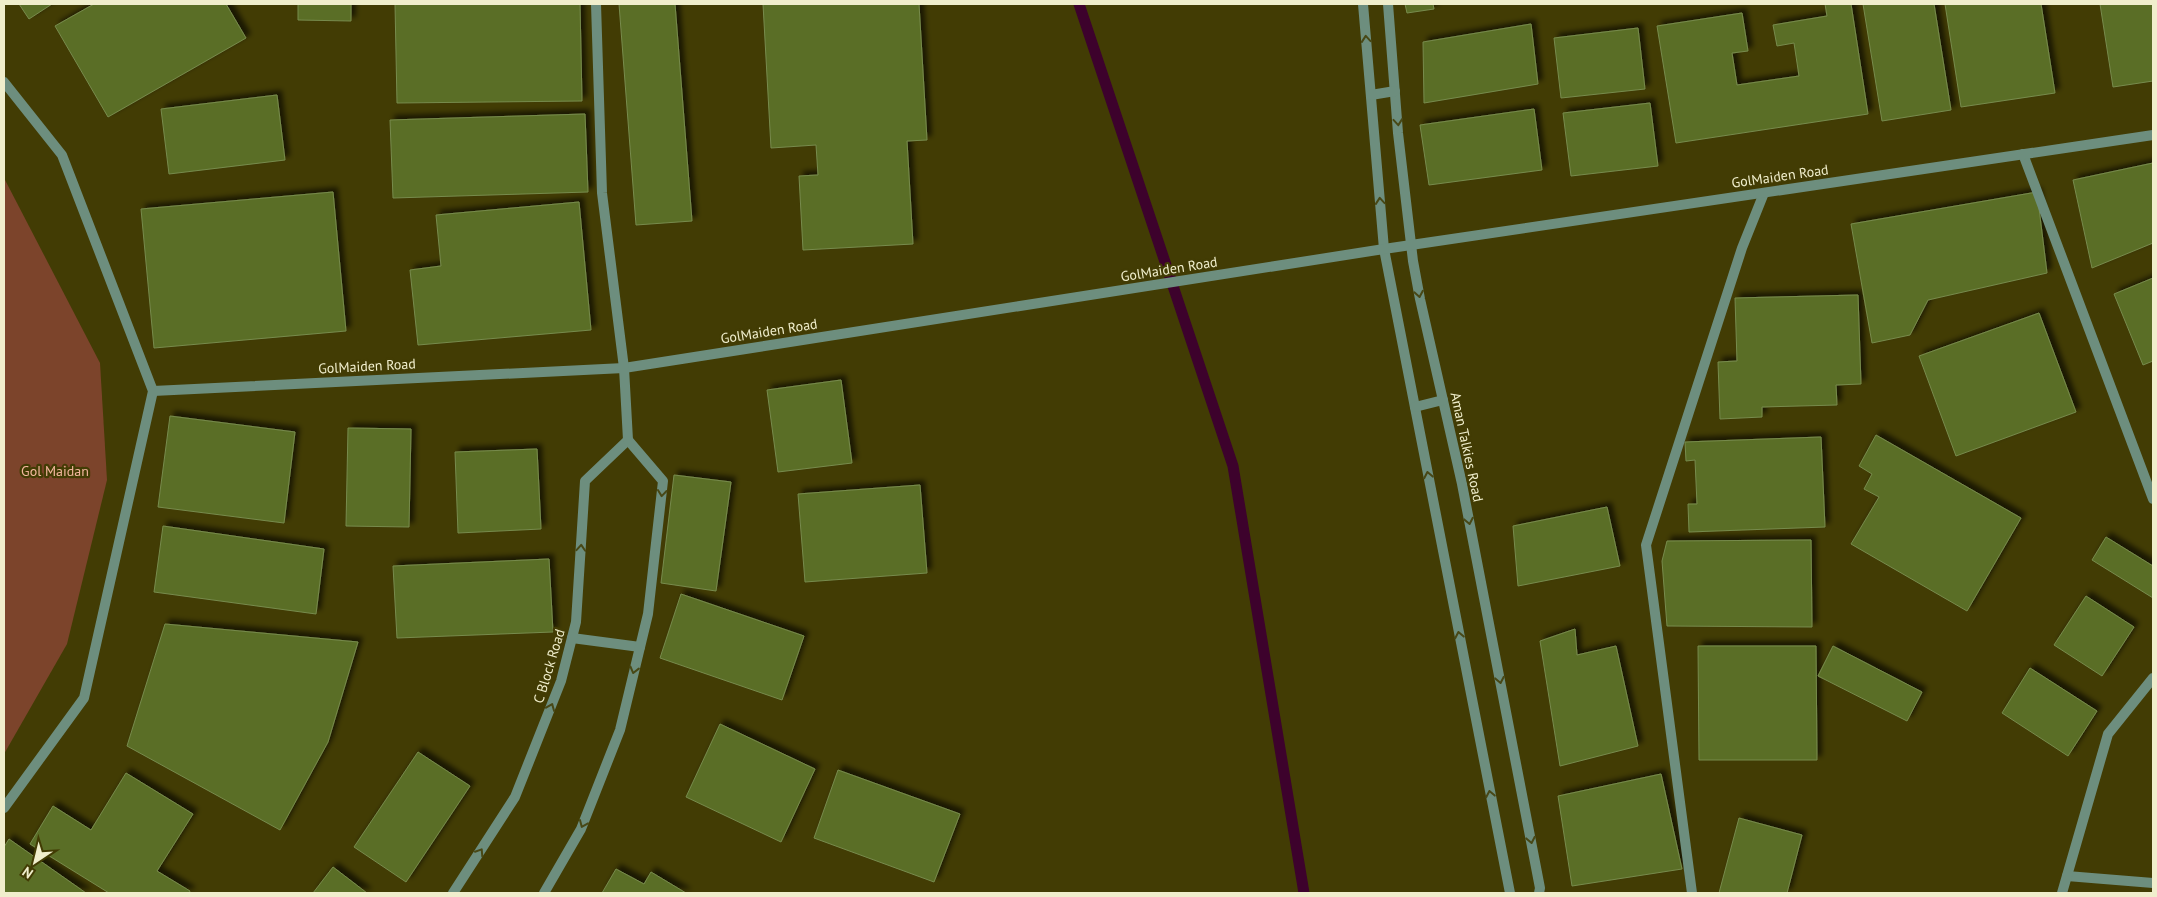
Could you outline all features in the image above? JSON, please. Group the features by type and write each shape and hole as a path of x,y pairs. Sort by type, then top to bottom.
{"street":[{"path":"544,893 585,820 620,730 648,614 663,481 628,440 624,368 602,193 596,4"},
{"path":"1363,4 1384,249 1510,893"},
{"name":"Aman Talkies Road","path":"1388,4 1395,92 1420,299 1464,494 1540,888 1539,893"},
{"path":"4,82 62,154 153,391 84,698 4,808"},
{"path":"1371,95 1395,92"},
{"name":"GolMaiden Road","path":"153,391 624,368 1384,249 2153,135"},
{"path":"2023,154 2153,499"},
{"path":"1692,893 1646,545 1739,258 1764,193"},
{"path":"1414,407 1443,400"},
{"name":"C Block Road","path":"454,893 515,796 561,681 576,622 586,481 628,440"},
{"path":"572,638 640,647"},
{"path":"2062,893 2108,734 2153,678"},
{"path":"2067,876 2153,883"}],"green space":[{"name":"Gol Maidan","path":"4,178 100,363 107,480 67,644 4,754"}],"building":[{"path":"19,4 52,4 29,19"},
{"path":"94,4 226,4 246,38 108,117 55,26"},
{"path":"298,4 351,4 351,21 298,20"},
{"path":"395,4 580,4 582,101 397,103"},
{"path":"619,4 675,4 692,221 636,225"},
{"path":"763,4 919,4 927,140 907,141 913,244 803,250 799,176 818,175 816,145 771,148"},
{"path":"1405,4 1433,4 1434,9 1407,13"},
{"path":"1825,4 1851,4 1868,114 1676,143 1657,26 1742,13 1748,51 1732,53 1737,85 1799,76 1794,43 1777,46 1773,25 1827,16"},
{"path":"1863,4 1934,4 1951,110 1882,121"},
{"path":"1945,4 2041,4 2055,93 1961,107"},
{"path":"2100,4 2153,4 2153,81 2113,87"},
{"path":"1531,24 1538,84 1424,103 1423,42"},
{"path":"1638,28 1645,89 1561,98 1554,38"},
{"path":"277,95 285,160 169,174 161,109"},
{"path":"1650,103 1658,166 1571,176 1563,113"},
{"path":"1534,109 1542,170 1429,185 1420,125"},
{"path":"585,114 588,192 393,198 390,120"},
{"path":"2153,163 2153,243 2092,268 2073,180"},
{"path":"333,192 346,331 154,348 141,209"},
{"path":"2037,192 2047,273 1928,300 1910,335 1872,343 1851,224"},
{"path":"579,202 591,330 418,345 410,270 441,266 436,215"},
{"path":"2153,278 2153,361 2143,365 2114,294"},
{"path":"1858,295 1861,384 1836,385 1837,405 1762,407 1762,417 1720,419 1718,362 1737,361 1735,298"},
{"path":"2039,313 2076,412 1956,456 1919,356"},
{"path":"841,380 852,463 778,472 767,390"},
{"path":"170,416 295,432 284,523 158,507"},
{"path":"348,428 411,429 409,527 346,526"},
{"path":"1876,435 2021,518 1967,611 1851,544 1879,497 1864,489 1872,474 1859,466"},
{"path":"1821,437 1825,527 1689,532 1688,504 1697,504 1695,460 1686,461 1685,442"},
{"path":"537,449 541,529 458,533 455,452"},
{"path":"674,475 731,482 716,591 661,583"},
{"path":"920,485 927,573 805,582 798,494"},
{"path":"1607,507 1620,566 1518,586 1513,526"},
{"path":"163,526 324,549 316,614 154,592"},
{"path":"2106,537 2153,566 2153,598 2092,560"},
{"path":"1811,540 1812,627 1667,626 1662,561 1667,541"},
{"path":"549,559 553,632 397,638 393,566"},
{"path":"681,594 804,636 782,700 660,658"},
{"path":"2086,596 2134,627 2102,676 2054,645"},
{"path":"165,624 358,642 328,742 280,830 127,746"},
{"path":"1575,629 1577,655 1616,646 1638,746 1560,766 1540,641"},
{"path":"1698,646 1816,646 1817,760 1699,760"},
{"path":"1833,646 1922,692 1907,721 1818,676"},
{"path":"2030,668 2097,711 2068,756 2002,713"},
{"path":"720,724 815,769 781,842 686,797"},
{"path":"418,752 470,786 406,882 354,847"},
{"path":"838,770 960,814 934,882 814,838"},
{"path":"126,773 193,814 157,871 190,891 189,893 109,893 30,844 53,806 91,830"},
{"path":"1661,774 1682,869 1572,886 1558,796"},
{"path":"1739,818 1802,835 1787,893 1719,893"},
{"path":"9,839 86,893 4,893 4,847"},
{"path":"333,867 367,893 313,893"},
{"path":"616,869 644,884 651,872 686,893 602,893"}],"waterway":[{"path":"1079,4 1233,466 1304,893"}]}
